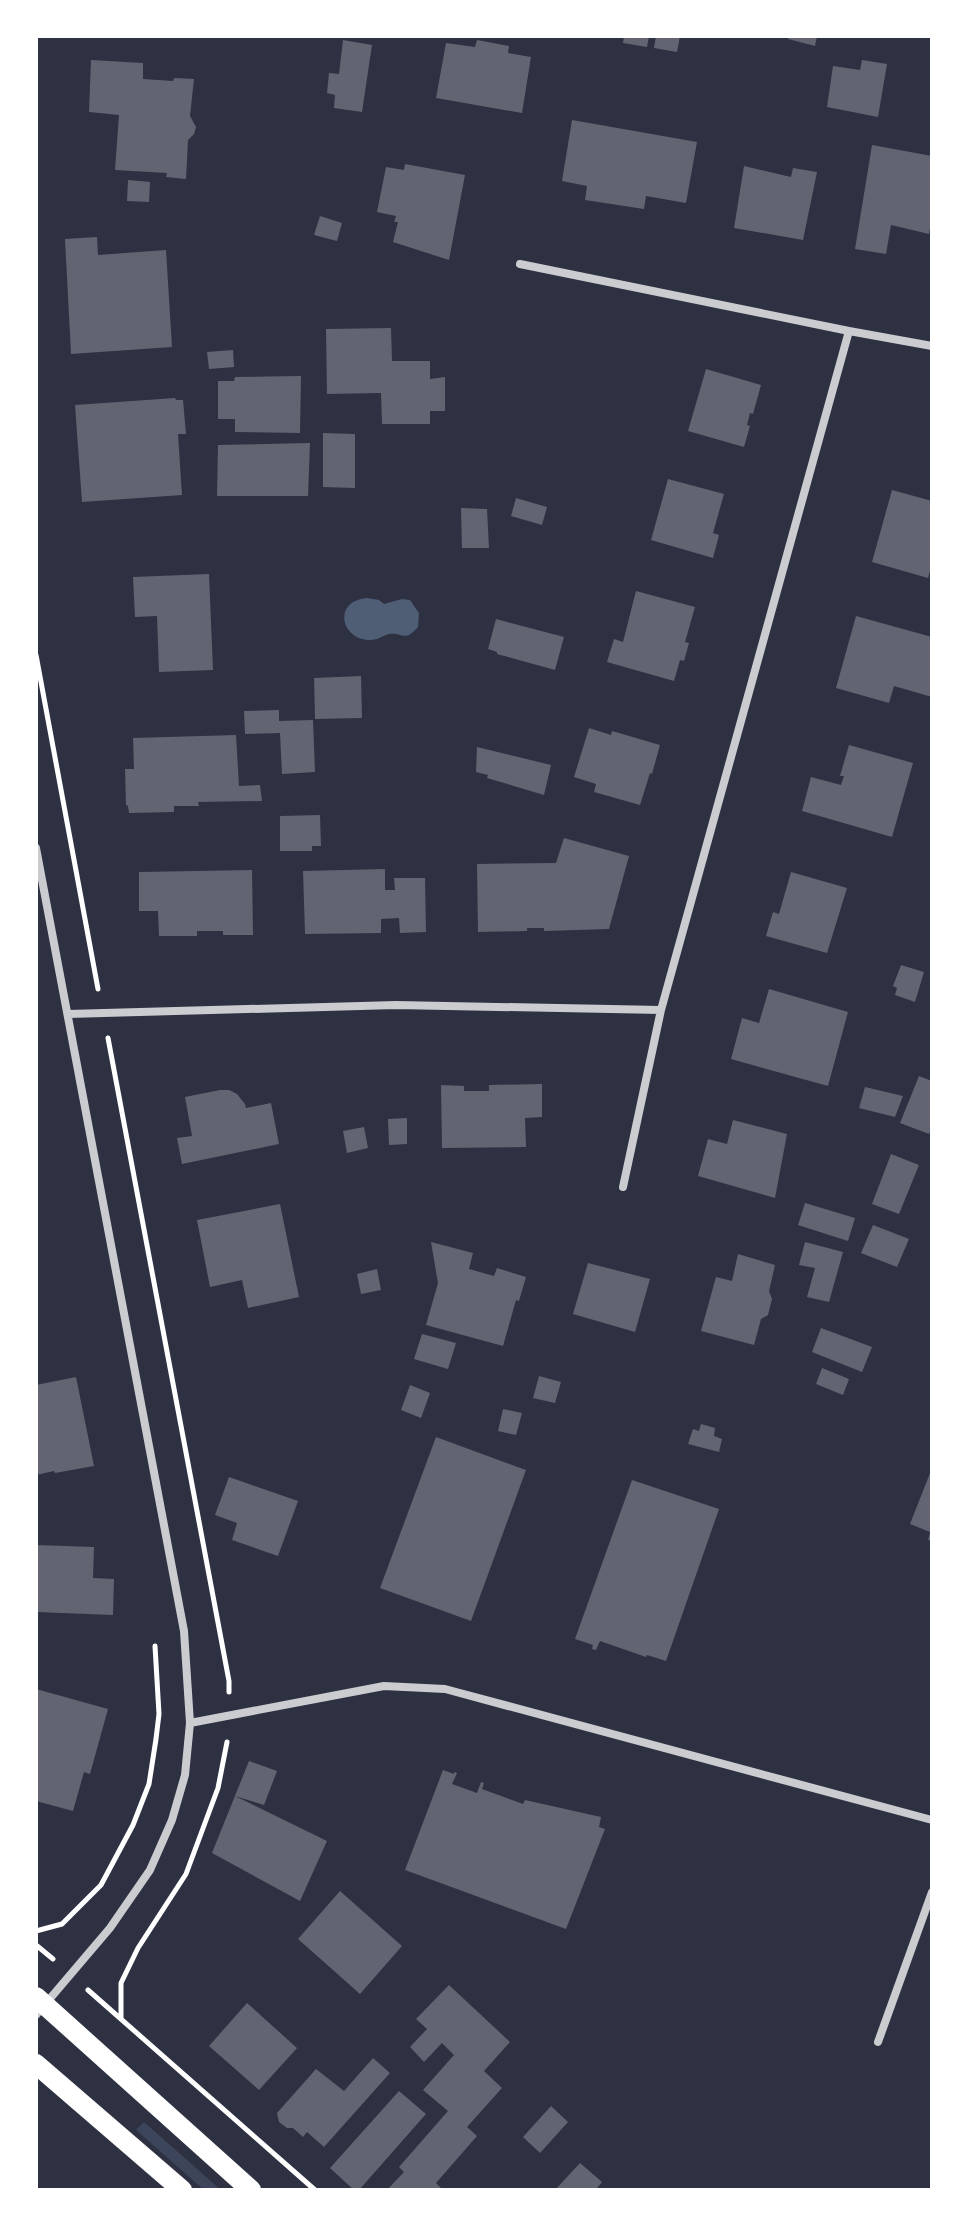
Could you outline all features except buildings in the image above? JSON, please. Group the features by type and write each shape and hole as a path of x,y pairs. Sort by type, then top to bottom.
{"main road":[{"path":"39,2006 251,2190"},
{"path":"36,2064 182,2190"}],"street":[{"path":"520,264 932,346"},
{"path":"623,1187 661,1010 849,331"},
{"path":"36,848 184,1631 190,1723 185,1775 172,1820 150,1870 110,1928 39,2006"},
{"path":"68,1014 396,1005 661,1010"},
{"path":"190,1723 384,1686 445,1689 932,1820"},
{"path":"878,2042 932,1892"}],"path":[{"path":"36,655 229,1681"},
{"path":"36,1931 62,1924 101,1885 133,1825 149,1784 159,1714 155,1636"},
{"path":"121,2019 315,2190"}],"shaded area":[{"path":"367,598 384,604 410,600 419,613 418,627 406,636 389,634 373,640 352,634 344,620 345,613 356,601"},
{"path":"144,2122 221,2190 204,2190 136,2130"}]}
